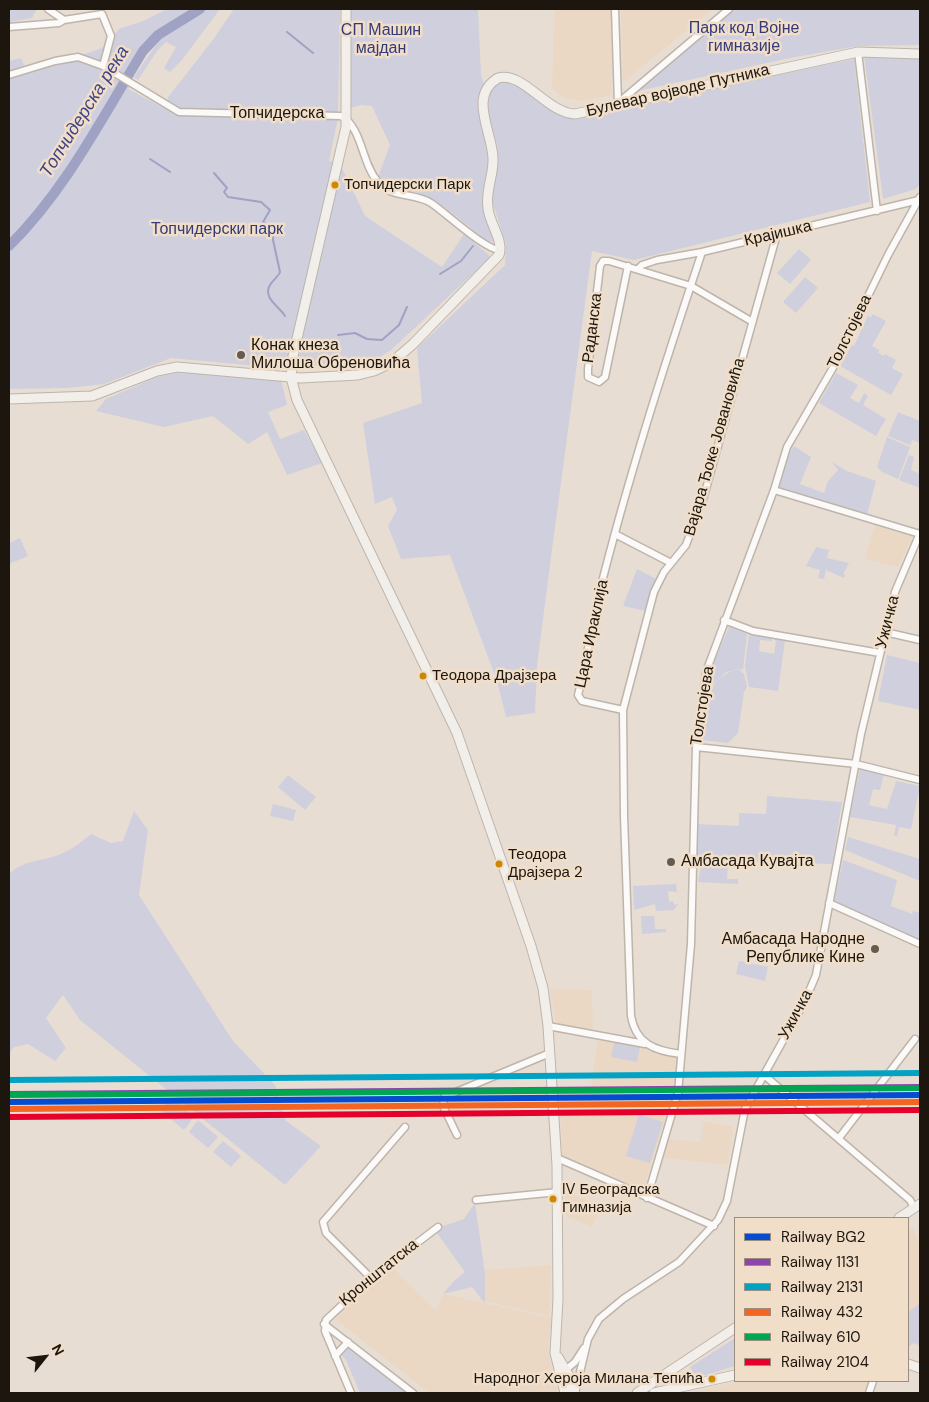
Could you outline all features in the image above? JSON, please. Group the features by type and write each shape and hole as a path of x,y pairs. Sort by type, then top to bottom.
{"main road":[{"path":"346,9 346,119 344,139 299,325 291,377 297,400 457,733 531,946 545,998 557,1158 558,1299 555,1353 574,1393"},
{"name":"Булевар војводе Путника","path":"500,250 488,208 493,159 482,104 484,94 489,86 498,78 509,78 557,110 570,114 858,52 920,54"},
{"path":"9,399 92,396 157,371 177,367 291,377 358,375 388,364 413,344 496,261 500,250"},
{"path":"900,1217 917,1206"},
{"path":"637,1393 734,1329"},
{"path":"563,1373 563,1391"},
{"path":"664,1375 676,1391"},
{"path":"652,1383 656,1393 676,1391 734,1375"}],"street":[{"path":"48,9 64,20 69,21 99,14 103,15 111,36 102,66"},
{"path":"615,9 618,103"},
{"path":"618,103 729,9"},
{"path":"9,27 59,23 64,20"},
{"path":"858,52 877,211"},
{"name":"Топчидерска","path":"9,75 74,57 102,66 174,110 185,114 338,115 346,119 354,129 369,168 382,187 397,194 424,199 490,247 500,250"},
{"name":"Крајишка","path":"638,269 642,265 657,260 702,252 877,211 920,199"},
{"name":"Толстојева","path":"646,1198 676,1099 691,944 696,747 706,672 774,490 787,447 834,366 888,255 920,199"},
{"name":"Вајара Ђоке Јовановића","path":"623,710 654,592 671,563 686,545 704,496 777,234"},
{"name":"Цара Ираклија","path":"623,710 582,701 578,697 598,599 615,534 702,252"},
{"name":"Раданска","path":"628,266 605,378 599,382 592,381 588,377 588,369 600,266 603,261 628,266 691,286 752,321"},
{"path":"774,490 920,534"},
{"path":"615,534 671,563"},
{"name":"Ужичка","path":"574,1393 585,1347 593,1326 607,1311 679,1262 714,1226 727,1201 743,1116 814,983 861,734 880,653 895,592 920,534"},
{"path":"724,620 753,631 880,653"},
{"path":"885,632 920,640"},
{"path":"623,710 624,822 631,1016 637,1033 645,1044"},
{"path":"696,747 856,764 920,780"},
{"path":"829,903 920,944"},
{"path":"548,1026 645,1044 661,1052 681,1054"},
{"path":"839,1138 915,1039"},
{"path":"457,1135 443,1106 444,1097 550,1053"},
{"path":"764,1075 917,1206"},
{"path":"371,1278 326,1233 324,1222 405,1127"},
{"path":"557,1158 714,1226"},
{"path":"476,1200 558,1192"},
{"name":"Кронштатска","path":"324,1324 331,1313 371,1278 438,1226"},
{"path":"324,1324 413,1393"},
{"path":"324,1324 351,1393"},
{"path":"335,1356 348,1342"},
{"name":"Ужичка","path":"563,1373 575,1362 585,1347"}],"shaded area":[{"path":"555,9 612,9 612,95 582,101 564,98 552,88"},
{"path":"621,9 713,9 623,82"},
{"path":"875,524 914,534 898,567 865,559"},
{"path":"550,989 592,990 593,1031 556,1024"},
{"path":"598,1038 643,1045 653,1052 679,1058 674,1105 672,1111 668,1111 643,1189 562,1155 559,1088 590,1094"},
{"path":"704,1121 733,1127 728,1165 664,1158 668,1139 700,1142"},
{"path":"565,1191 601,1207 592,1227 566,1216"},
{"path":"912,1227 920,1241 920,1303 909,1311 909,1229"},
{"path":"390,1265 436,1311 443,1294 552,1318 548,1348 557,1393 429,1393 333,1317"},
{"path":"551,1265 549,1316 480,1300 481,1270"},
{"path":"735,1382 868,1382 865,1393 689,1393"}],"green space":[{"path":"9,9 37,9 32,18 9,22"},
{"name":"Топчидерски парк","path":"167,9 194,9 155,36 125,73 115,73 132,85 128,89 164,108 169,96 212,41 234,9 340,9 338,118 329,161 340,164 365,216 442,267 464,234 491,257 391,350 380,357 357,365 257,366 171,358 104,384 68,388 9,389 9,61 21,58 28,74 102,48 119,29 143,21"},
{"path":"204,9 220,9 182,60 170,72 164,68 176,47 166,42 157,51 138,80 134,77 162,36"},
{"name":"СП Машин мајдан","path":"349,9 478,9 481,75 484,84 479,101 491,162 485,197 495,242 486,241 431,198 391,187 378,177 390,145 372,106 361,105 350,108"},
{"name":"Парк код Војне гимназије","path":"734,9 920,9 920,45 858,46 790,58 638,91 637,89"},
{"path":"864,55 920,59 920,184 916,189 883,199"},
{"path":"854,59 870,202 634,260 592,251 537,666 535,713 506,717 497,681 450,555 401,559 388,526 397,510 392,497 375,504 363,423 422,403 417,348 505,265 506,244 492,201 498,155 486,104 490,91 502,80 517,84 560,114 620,107"},
{"path":"799,249 811,260 790,284 777,273"},
{"path":"805,277 818,288 796,313 783,302"},
{"path":"873,314 886,321 872,346 879,350 878,353 884,356 885,354 896,360 892,368 903,374 891,395 840,366 852,345 854,346 868,316 871,317"},
{"path":"176,373 260,375 281,379 287,405 268,412 280,439 304,430 322,463 287,475 267,432 248,444 213,416 164,427 96,411 106,399 157,377"},
{"path":"836,373 858,385 850,398 859,403 864,393 868,396 863,405 886,419 876,436 819,403"},
{"path":"898,412 920,421 920,443 912,440 910,445 888,436"},
{"path":"887,437 910,447 898,479 882,472 877,467"},
{"path":"794,446 811,457 800,484 824,493 828,481 838,470 832,462 847,471 876,481 867,514 779,487 790,452"},
{"path":"909,455 914,457 911,470 920,474 920,488 899,480"},
{"path":"20,538 28,556 9,564 9,543"},
{"path":"816,547 829,550 827,558 849,563 843,574 845,575 844,578 826,570 824,579 818,578 820,570 806,566"},
{"path":"637,569 658,580 646,611 623,606"},
{"path":"729,627 747,634 743,669 726,672 708,690 710,672"},
{"path":"749,635 772,638 772,641 760,640 759,651 774,654 776,642 774,638 785,640 778,691 749,687 745,666"},
{"path":"887,655 920,663 920,710 878,701"},
{"path":"738,669 744,674 747,687 744,692 738,733 728,743 702,740 708,697 712,688 727,673"},
{"path":"860,768 884,774 880,790 873,789 869,805 887,809 896,781 920,786 911,829 899,827 897,836 894,836 896,825 850,817"},
{"path":"288,775 316,797 305,810 278,787"},
{"path":"767,796 842,802 832,864 728,861 727,879 738,879 738,884 698,882 702,860 696,860 697,824 739,826 739,813 766,814"},
{"path":"273,804 296,810 293,821 270,816"},
{"path":"134,811 148,830 139,895 233,1041 275,1085 286,1121 321,1146 285,1185 80,1020 63,995 46,1018 66,1048 55,1061 28,1044 14,1047 9,1054 9,875 20,866 65,852 91,834 111,843 123,841"},
{"path":"848,837 920,859 920,881 845,850"},
{"path":"843,860 897,880 891,906 912,914 913,911 920,913 920,941 834,903"},
{"path":"676,884 677,892 668,891 669,902 673,901 674,905 678,904 674,910 656,911 655,904 634,910 633,886"},
{"path":"641,916 654,916 655,929 666,929 666,932 642,934"},
{"path":"739,961 768,967 765,981 736,974"},
{"path":"614,1042 640,1046 637,1062 611,1057"},
{"path":"171,1097 194,1117 184,1130 160,1110"},
{"path":"639,1114 663,1122 650,1163 626,1156"},
{"path":"198,1120 218,1137 208,1148 189,1132"},
{"path":"223,1141 241,1156 231,1167 213,1152"},
{"path":"475,1203 485,1274 485,1303 472,1287 443,1294 465,1272 437,1233 443,1226 464,1219"},
{"path":"920,1303 920,1346 914,1343 909,1346 909,1311"},
{"path":"734,1339 734,1366 696,1378 690,1367"},
{"path":"349,1345 407,1393 360,1393 346,1360 341,1355"}],"waterway":[{"name":"Топчидерска река","path":"9,246 48,202 65,178 143,51 158,35 200,9"},
{"path":"287,32 313,53"},
{"path":"150,159 170,172"},
{"path":"214,173 227,188 224,192 228,197 261,202 270,210 263,222 273,228 273,240 280,272 270,285 268,294 285,316"},
{"path":"440,274 461,261 473,246"},
{"path":"338,335 355,333 367,339 382,340 399,325 407,307"}],"rail line":[{"name":"2131","path":"9,1080 920,1073"},
{"name":"1131","path":"9,1094 920,1087"},
{"name":"610","path":"9,1095 920,1088"},
{"name":"BG2","path":"9,1102 920,1095"},
{"name":"432","path":"9,1109 920,1102"},
{"name":"2104","path":"9,1117 920,1110"}],"place":[{"name":"Топчидерски Парк","path":"335,185"},
{"name":"Конак кнеза Милоша Обреновића","path":"241,355"},
{"name":"Теодора Драјзера","path":"423,676"},
{"name":"Амбасада Кувајта","path":"671,862"},
{"name":"Теодора Драјзера 2","path":"499,864"},
{"name":"Амбасада Народне Републике Кине","path":"875,949"},
{"name":"IV Београдска Гимназија","path":"553,1199"},
{"name":"Народног Хероја Милана Тепића","path":"712,1379"}]}
